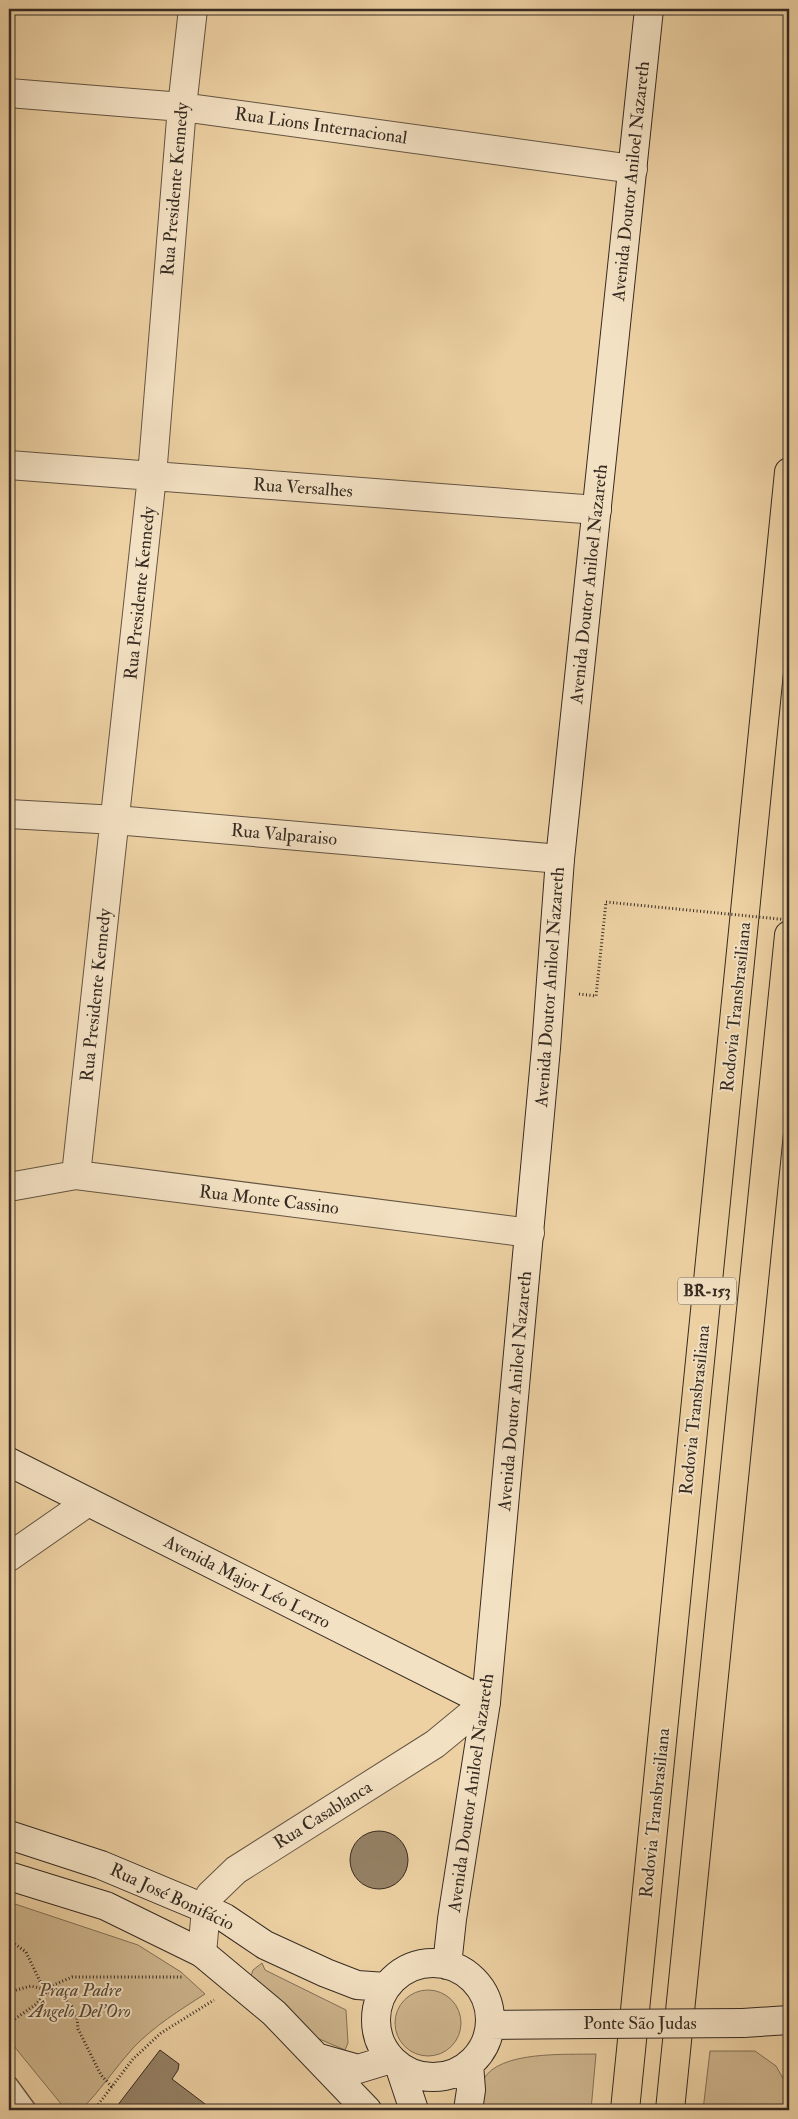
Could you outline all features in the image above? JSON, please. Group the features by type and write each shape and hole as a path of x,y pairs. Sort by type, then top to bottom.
{"highway":[{"name":"Rodovia Transbrasiliana","path":"625,2110 789,472"},
{"name":"BR-153","path":"670,2110 789,935"}],"street":[{"name":"Rua Presidente Kennedy","path":"76,1175 152,476 182,106 193,9"},
{"name":"Avenida Doutor Aniloel Nazareth","path":"447,1965 452,1919 486,1702 530,1233 560,859 649,9"},
{"name":"Rua Lions Internacional","path":"9,93 182,106 633,169"},
{"name":"Rua Versalhes","path":"9,465 597,510"},
{"name":"Rua Valparaiso","path":"9,814 116,820 560,859"},
{"name":"Rua Monte Cassino","path":"9,1186 76,1175 530,1233"},
{"name":"Avenida Major Léo Lerro","path":"9,1462 486,1702"},
{"path":"9,1557 88,1502"},
{"name":"Rua Casablanca","path":"202,1953 206,1909 210,1895 236,1870 435,1744 486,1702"},
{"name":"Rua José Bonifácio","path":"9,1835 101,1865 206,1909 225,1918 265,1945 326,1973 357,1985 386,1987"},
{"name":"Rua José Bonifácio","path":"9,1876 106,1906 202,1953 274,2013 368,2110"},
{"path":"395,2063 417,2075 435,2077 453,2074 470,2064 486,2040 490,2024 488,2005 480,1988 471,1978 447,1965 434,1963 415,1965 399,1974 386,1987 377,2005 375,2024 380,2042 395,2063 414,2110"},
{"name":"Ponte São Judas","path":"490,2024 789,2020"},
{"name":"Rua José Bonifácio","path":"319,2058 358,2069 395,2063"},
{"path":"468,2110 471,2090 470,2064"}],"lane":[{"path":"9,2084 22,2108"}],"path":[{"path":"596,996 606,902 789,920"},
{"path":"9,1940 26,1952 46,1994"},
{"path":"9,1992 31,1986 44,1989 72,1978 186,1978"},
{"path":"9,2023 35,2005 46,1994 58,1993 71,2005 77,2016 78,2029 101,2075 112,2087"},
{"path":"94,2110 133,2059 161,2033 221,1995"}],"green space":[{"name":"Praça Padre Ângelo Del'Oro","path":"9,1902 138,1945 181,1972 205,1994 141,2040 81,2110 66,2110 9,2040"},
{"path":"262,1963 265,1970 346,2010 348,2043 345,2050 317,2038 248,1985 253,1970"},
{"path":"422,1990 434,1990 452,1999 459,2010 461,2023 459,2036 452,2047 441,2054 422,2056 409,2051 400,2042 395,2029 395,2017 400,2004 409,1995"},
{"path":"710,2051 755,2051 776,2066 789,2089 789,2110 703,2110"},
{"path":"596,2054 591,2110 476,2110 483,2080 491,2070 503,2063 535,2056"}],"building":[{"path":"379,1831 395,1836 403,1844 408,1860 403,1876 395,1884 379,1889 363,1884 355,1876 350,1860 355,1844 363,1836"},
{"path":"160,2050 179,2064 178,2070 172,2079 213,2110 114,2110"}]}
